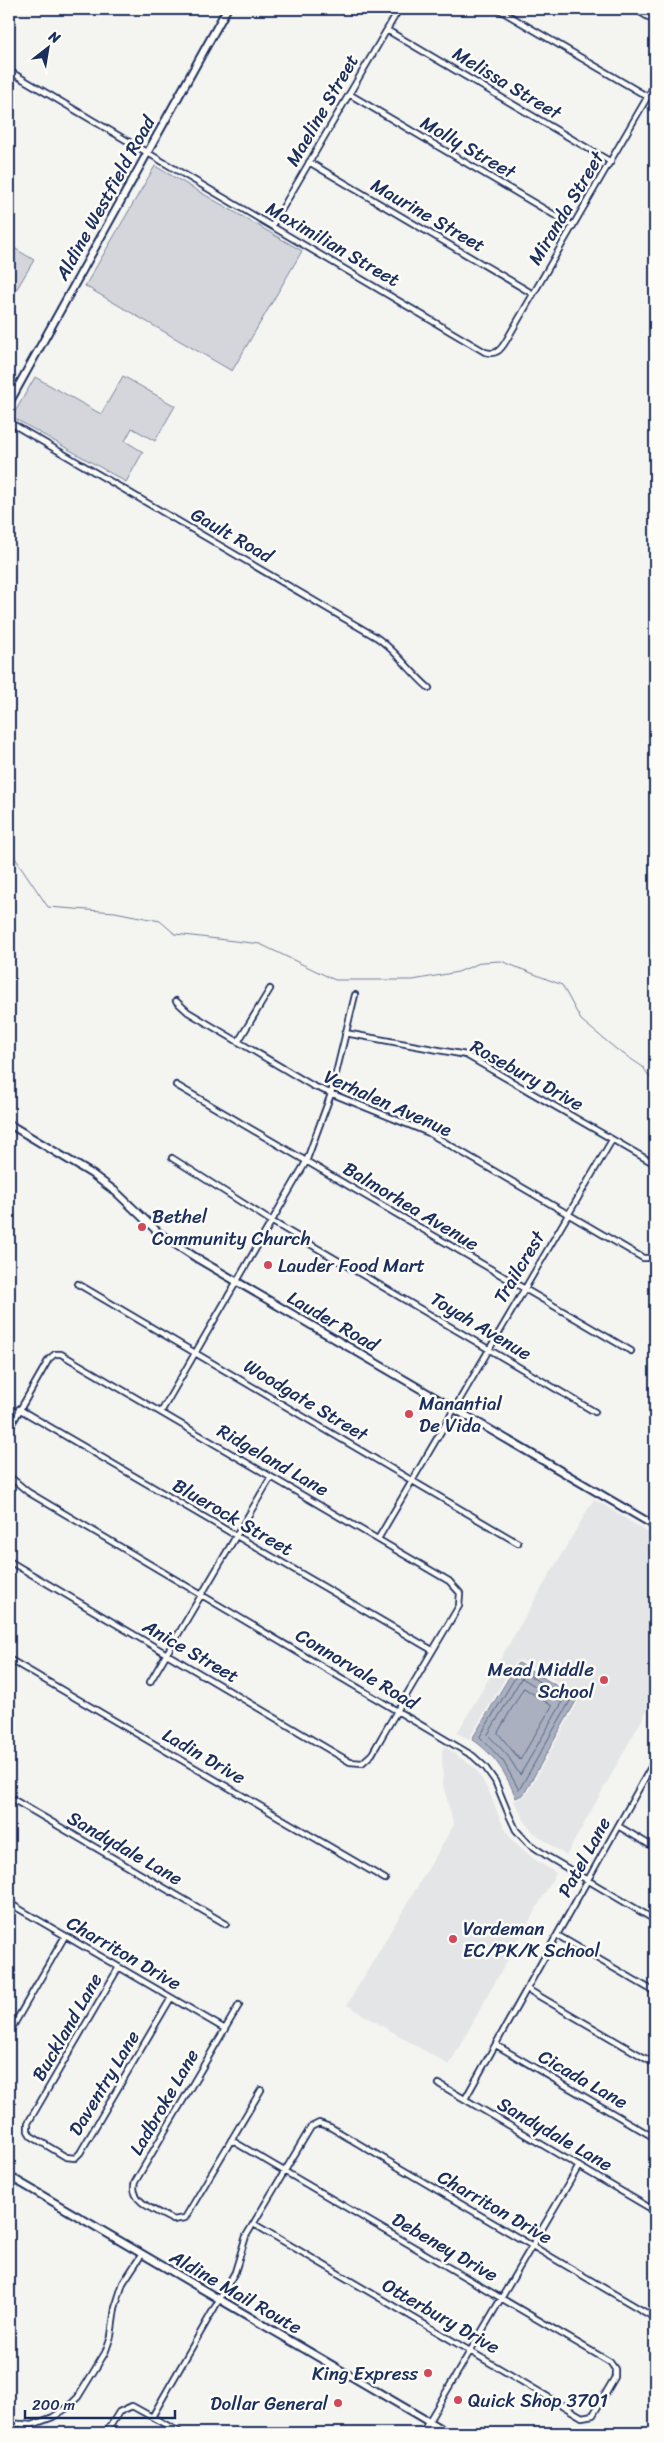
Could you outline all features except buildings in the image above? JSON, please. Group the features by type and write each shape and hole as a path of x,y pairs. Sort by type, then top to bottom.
{"main road":[{"name":"Aldine Westfield Road","path":"9,403 228,9"},
{"name":"Lauder Road","path":"9,1124 92,1174 112,1189 160,1234 235,1281 655,1526"},
{"name":"Aldine Mail Route","path":"9,2176 448,2433"}],"street":[{"name":"Maeline Street","path":"272,226 399,9"},
{"path":"498,9 648,97"},
{"path":"635,9 655,21"},
{"name":"Melissa Street","path":"387,30 611,162"},
{"name":"Maximilian Street","path":"9,70 485,352 497,353 502,347"},
{"name":"Miranda Street","path":"502,347 655,84"},
{"name":"Molly Street","path":"349,94 573,226"},
{"name":"Maurine Street","path":"309,162 532,294"},
{"name":"Gault Road","path":"9,422 376,637 393,650 429,688"},
{"path":"238,1042 270,989"},
{"path":"161,1412 235,1281 306,1162 330,1094 355,995"},
{"name":"Verhalen Avenue","path":"176,1001 188,1012 330,1094 429,1133 567,1216 643,1258 655,1258"},
{"name":"Rosebury Drive","path":"345,1033 466,1055 655,1164"},
{"name":"Balmorhea Avenue","path":"176,1085 523,1290 631,1351"},
{"name":"Trailcrest","path":"378,1539 612,1140"},
{"name":"Toyah Avenue","path":"172,1158 271,1221 595,1412"},
{"name":"Woodgate Street","path":"78,1284 518,1543"},
{"name":"Ridgeland Lane","path":"19,1409 48,1359 55,1354 65,1356 161,1412 449,1581 460,1593 459,1606 432,1650"},
{"path":"9,1429 19,1409"},
{"name":"Bluerock Street","path":"19,1409 432,1650"},
{"name":"Connorvale Road","path":"9,1476 28,1492 473,1756 485,1767 495,1781 508,1815 516,1830 528,1843 655,1920"},
{"path":"150,1682 271,1477"},
{"name":"Anice Street","path":"9,1561 350,1762 359,1763 372,1754 398,1710"},
{"path":"398,1710 432,1650"},
{"name":"Ladin Drive","path":"9,1659 385,1879"},
{"name":"Patel Lane","path":"465,2099 655,1760"},
{"path":"648,1772 655,1776"},
{"name":"Sandydale Lane","path":"9,1797 226,1924"},
{"path":"618,1826 655,1848"},
{"path":"9,1913 11,1904"},
{"name":"Charriton Drive","path":"11,1904 224,2029"},
{"path":"557,1935 655,1992"},
{"path":"9,2033 65,1936"},
{"name":"Buckland Lane","path":"49,2147 31,2136 28,2131 28,2123 118,1967"},
{"path":"527,1989 655,2064"},
{"name":"Daventry Lane","path":"49,2147 69,2158 80,2154 171,1998"},
{"name":"Ladbroke Lane","path":"231,2140 185,2218 173,2220 134,2195 135,2182 239,2005"},
{"name":"Cicada Lane","path":"496,2045 655,2138"},
{"name":"Sandydale Lane","path":"439,2084 655,2211"},
{"path":"231,2140 261,2090"},
{"name":"Charriton Drive","path":"285,2171 312,2127 319,2124 330,2127 655,2318"},
{"name":"Debeney Drive","path":"231,2140 501,2297 614,2366 615,2377 605,2395"},
{"path":"422,2433 579,2166"},
{"path":"152,2417 220,2300 235,2272 243,2245 285,2171"},
{"name":"Otterbury Drive","path":"254,2224 582,2417 593,2415 605,2395"},
{"path":"9,2423 32,2425 53,2417 67,2408 78,2397 105,2353 111,2336 115,2308 123,2284 142,2254"},
{"path":"106,2433 119,2412 132,2406 181,2433"},
{"path":"23,2424 25,2433"}],"shaded area":[{"path":"155,166 302,251 232,371 85,286"},
{"path":"9,245 34,260 9,302"},
{"path":"123,376 175,406 155,441 132,428 125,441 143,452 126,482 12,417 35,377 101,414"},
{"name":"Mead Middle School","path":"594,1499 655,1537 655,1696 566,1856 533,1832 514,1801 526,1795 578,1702 578,1695 520,1660 515,1662 469,1739 457,1733"},
{"name":"Vardeman EC/PK/K School","path":"444,1746 476,1769 489,1792 503,1826 514,1842 534,1859 556,1873 449,2065 347,2005 454,1825 443,1785 442,1751"}],"water":[{"path":"519,1663 575,1697 576,1701 524,1794 516,1798 499,1765 487,1751 472,1739"}],"waterway":[{"path":"9,849 48,907 115,912 160,921 175,934 260,944 335,980 413,980 458,972 482,962 501,961 562,985 581,1020 616,1049 643,1067 655,1085"}],"place":[{"name":"Bethel Community Church","path":"142,1227"},
{"name":"Lauder Food Mart","path":"268,1265"},
{"name":"Manantial De Vida","path":"409,1414"},
{"name":"Mead Middle School","path":"604,1680"},
{"name":"Vardeman EC/PK/K School","path":"453,1939"},
{"name":"King Express","path":"428,2373"},
{"name":"Quick Shop 3701","path":"458,2400"},
{"name":"Dollar General","path":"338,2403"}]}
